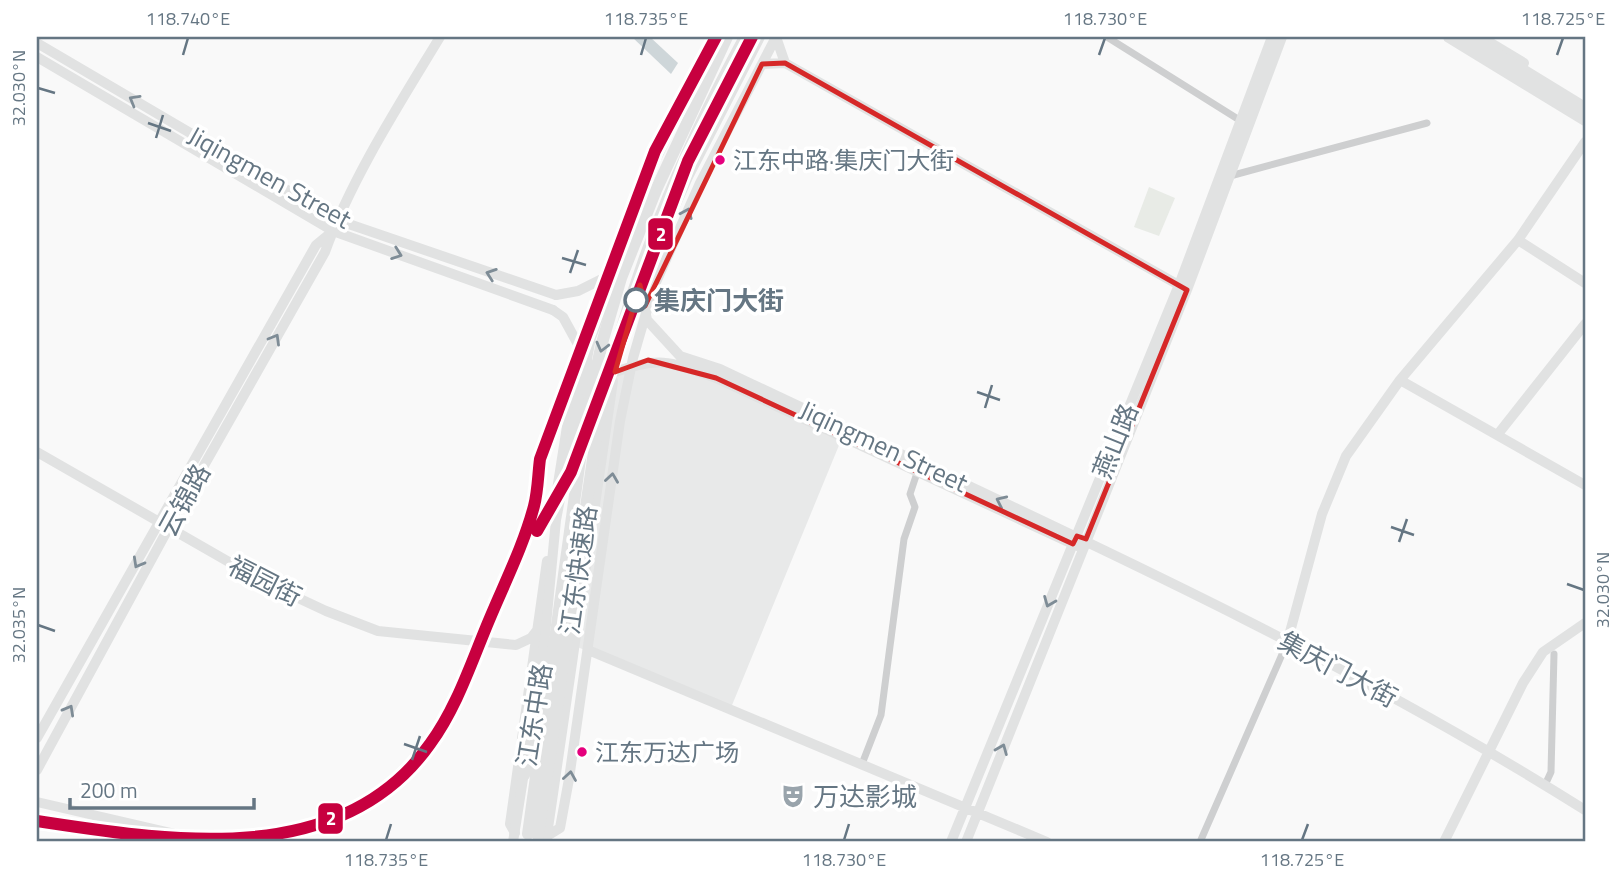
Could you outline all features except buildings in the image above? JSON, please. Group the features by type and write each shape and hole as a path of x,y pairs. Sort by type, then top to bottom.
{"highway":[{"name":"江东快速路","path":"531,839 599,420 616,342 661,194 727,37"},
{"name":"江东快速路","path":"549,723 586,416 621,278 661,194 746,37"},
{"path":"1450,37 1585,119"},
{"path":"1469,37 1585,119"},
{"path":"582,361 586,416"},
{"path":"599,420 615,372"},
{"path":"524,775 549,723"},
{"path":"549,723 556,777"}],"main road":[{"name":"江东中路","path":"531,839 524,775 544,646 556,520 582,361 656,159 716,37"},
{"name":"江东中路","path":"531,839 556,777 615,372 640,285 688,177 760,37"},
{"path":"1439,37 1585,119"},
{"path":"1481,37 1585,102"},
{"path":"556,295 578,291 614,273"},
{"path":"553,310 564,317 582,361"},
{"path":"37,802 210,842"},
{"path":"37,820 131,842"}],"street":[{"name":"云锦路","path":"37,738 326,252 333,231 388,124 440,37"},
{"path":"776,37 785,63"},
{"name":"江东中路","path":"582,361 538,629 510,824 531,839 560,828 620,421 631,366 653,289 700,183 776,37"},
{"path":"1107,37 1241,121"},
{"name":"燕山路","path":"1183,287 1272,37"},
{"name":"燕山路","path":"951,842 1079,542 1230,176 1282,37"},
{"name":"Jiqingmen Street","path":"37,43 340,220 556,295"},
{"name":"Jiqingmen Street","path":"37,57 333,231 553,310"},
{"path":"762,64 785,63 1183,287"},
{"path":"1230,176 1427,123"},
{"path":"1200,842 1287,643 1322,514 1336,476 1360,435 1400,380 1518,240 1585,142"},
{"path":"1518,240 1585,282"},
{"path":"640,285 647,320 679,360"},
{"path":"1498,434 1585,324"},
{"path":"615,372 648,360 679,360"},
{"name":"Jiqingmen Street","path":"679,360 720,369 921,463 1079,542"},
{"name":"Jiqingmen Street","path":"679,360 917,474 1079,542"},
{"path":"1400,380 1585,485"},
{"name":"福园街","path":"37,452 264,582 378,631 516,645"},
{"path":"863,764 881,715 904,539 915,507 910,494 921,463"},
{"name":"云锦路","path":"37,770 164,526"},
{"name":"燕山路","path":"966,842 1079,542"},
{"name":"集庆门大街","path":"1079,542 1183,587 1437,721 1585,810"},
{"path":"1444,842 1523,683 1543,652 1584,622"},
{"path":"533,663 516,645 531,639 538,629"},
{"path":"588,650 1047,842"},
{"path":"1545,785 1551,772 1555,654"}],"highlighted area":[{"path":"785,63 1187,290 1086,539 1077,536 1073,544 716,378 648,360 615,372 640,285 645,306 762,64"}],"shaded area":[{"path":"632,37 650,37 678,63 671,74"},
{"path":"1149,187 1175,198 1159,236 1134,227"},
{"path":"677,364 842,438 730,710 575,646 615,372"}],"transit line":[{"name":"2","path":"37,821 88,829 196,839 250,837 301,829 350,812 393,784 430,744 461,689 524,537 535,500 540,459 655,151 716,37"},
{"name":"2","path":"537,531 571,472 688,161 752,37"}],"place":[{"name":"江东中路·集庆门大街","path":"720,160"},
{"name":"集庆门大街","path":"636,300"},
{"name":"江东万达广场","path":"582,752"},
{"name":"万达影城","path":"793,796"}]}
